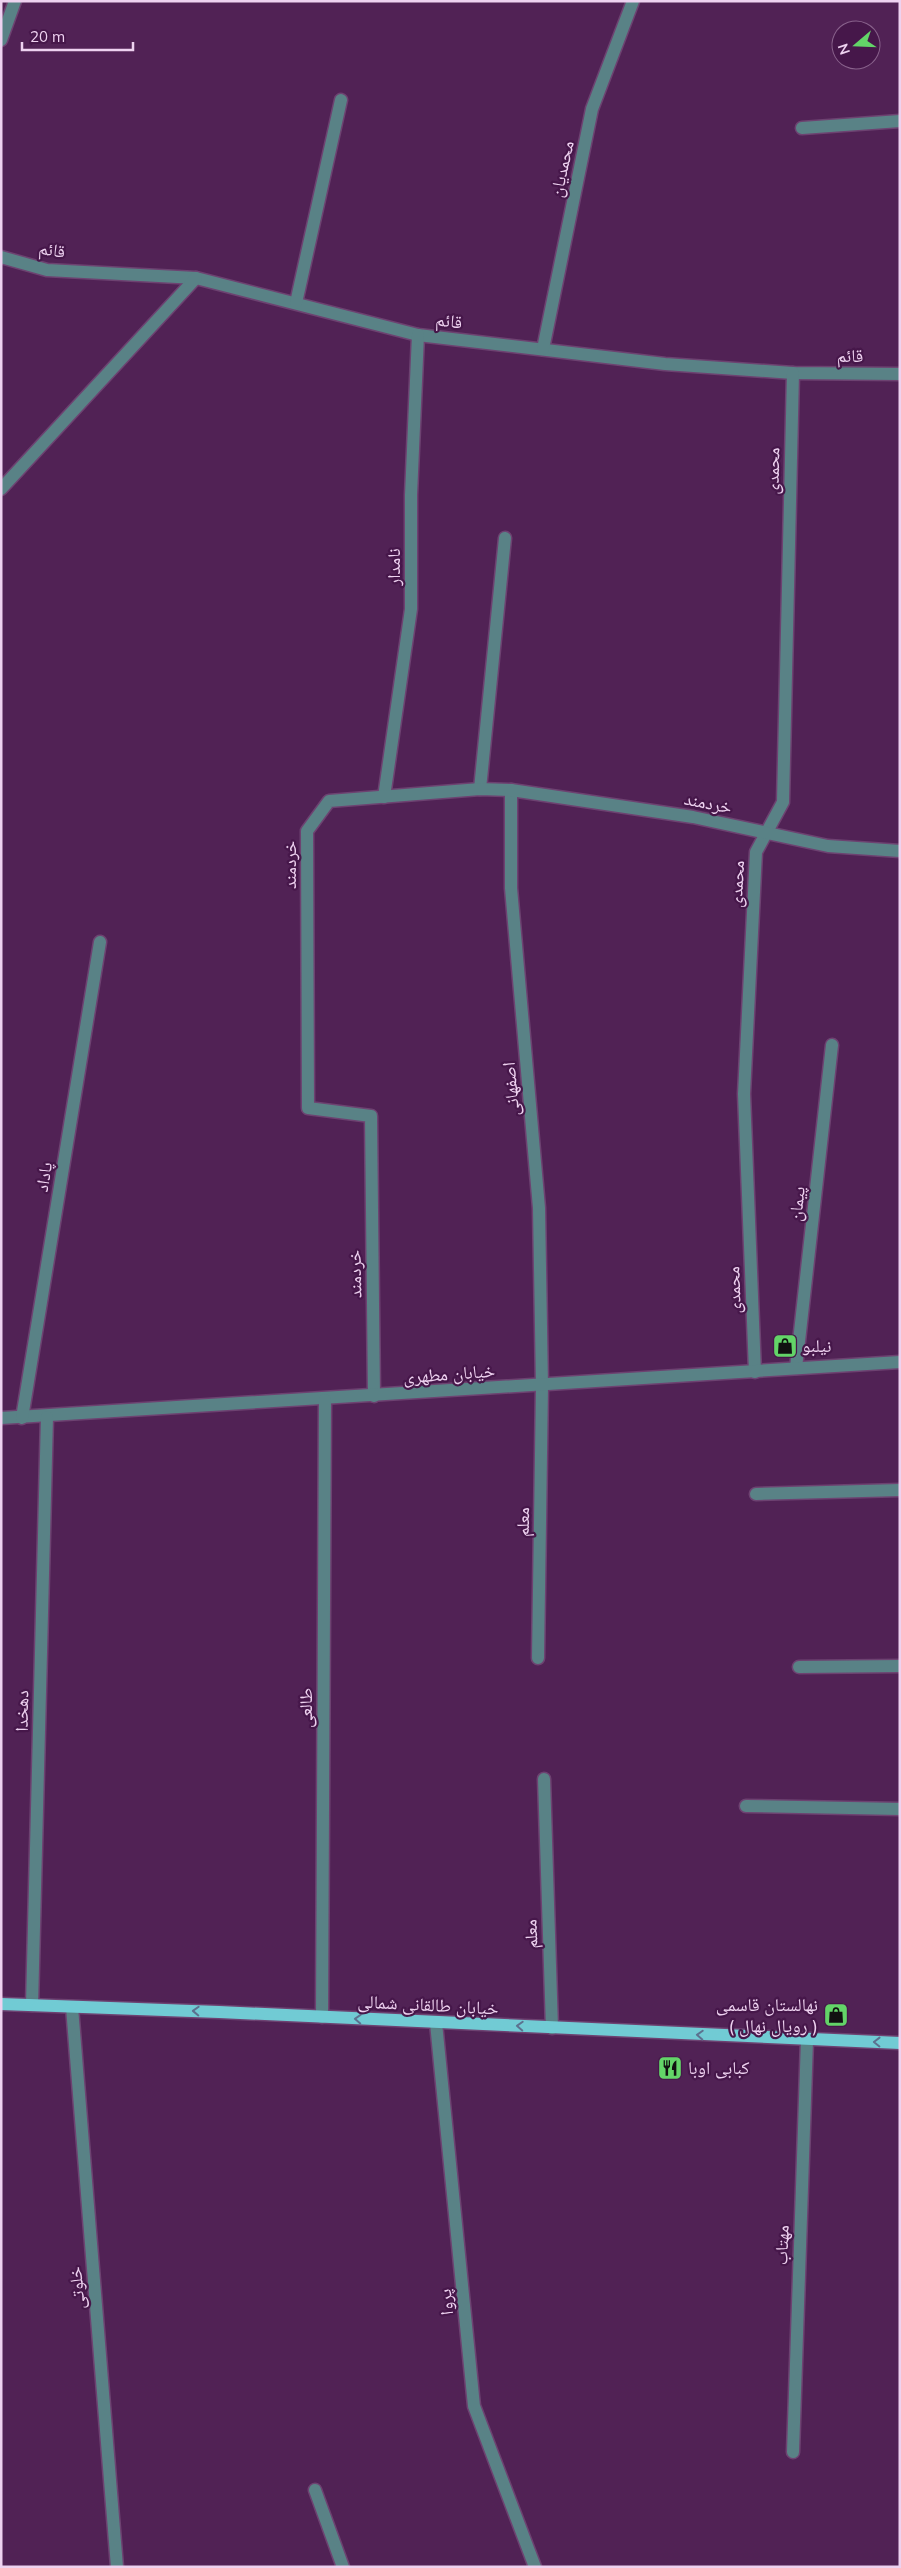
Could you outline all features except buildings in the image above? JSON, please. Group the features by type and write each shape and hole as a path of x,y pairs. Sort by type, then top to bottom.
{"main road":[{"name":"خیابان طالقانی شمالی","path":"1,2004 900,2043"}],"street":[{"path":"1,40 15,1"},
{"name":"محمدیان","path":"543,349 592,109 633,1"},
{"path":"296,303 341,100"},
{"path":"802,128 900,121"},
{"name":"قائم","path":"1,257 47,270 196,278 418,334 665,364 793,374 900,374"},
{"path":"1,489 196,278"},
{"name":"نامدار","path":"384,797 411,609 411,496 418,334"},
{"name":"محمدی","path":"755,1372 744,1094 756,852 783,802 793,374"},
{"path":"480,789 505,538"},
{"name":"خردمند","path":"374,1396 370,1116 308,1108 307,831 329,801 480,789 511,790 693,817 828,846 900,851"},
{"name":"اصفهانی","path":"511,790 511,888 539,1208 542,1386"},
{"name":"پاداد","path":"22,1418 100,942"},
{"name":"پیمان","path":"796,1368 832,1045"},
{"name":"خیابان مطهری","path":"1,1418 47,1417 326,1400 900,1362"},
{"name":"معلم","path":"538,1658 542,1386"},
{"name":"طالعی","path":"322,2017 326,1400"},
{"name":"دهخدا","path":"32,2006 47,1417"},
{"path":"756,1494 900,1490"},
{"path":"799,1666 900,1666"},
{"name":"معلم","path":"544,1779 552,2028"},
{"path":"746,1806 900,1808"},
{"name":"خلوتی","path":"72,2007 117,2567"},
{"name":"پروا","path":"436,2022 474,2406 535,2567"},
{"name":"مهتاب","path":"793,2452 807,2040"},
{"path":"315,2490 343,2567"}],"place":[{"name":"نیلبو","path":"785,1346"},
{"name":"نهالستان قاسمی ( رویال نهال )","path":"836,2015"},
{"name":"کبابی اوبا","path":"670,2068"}]}
